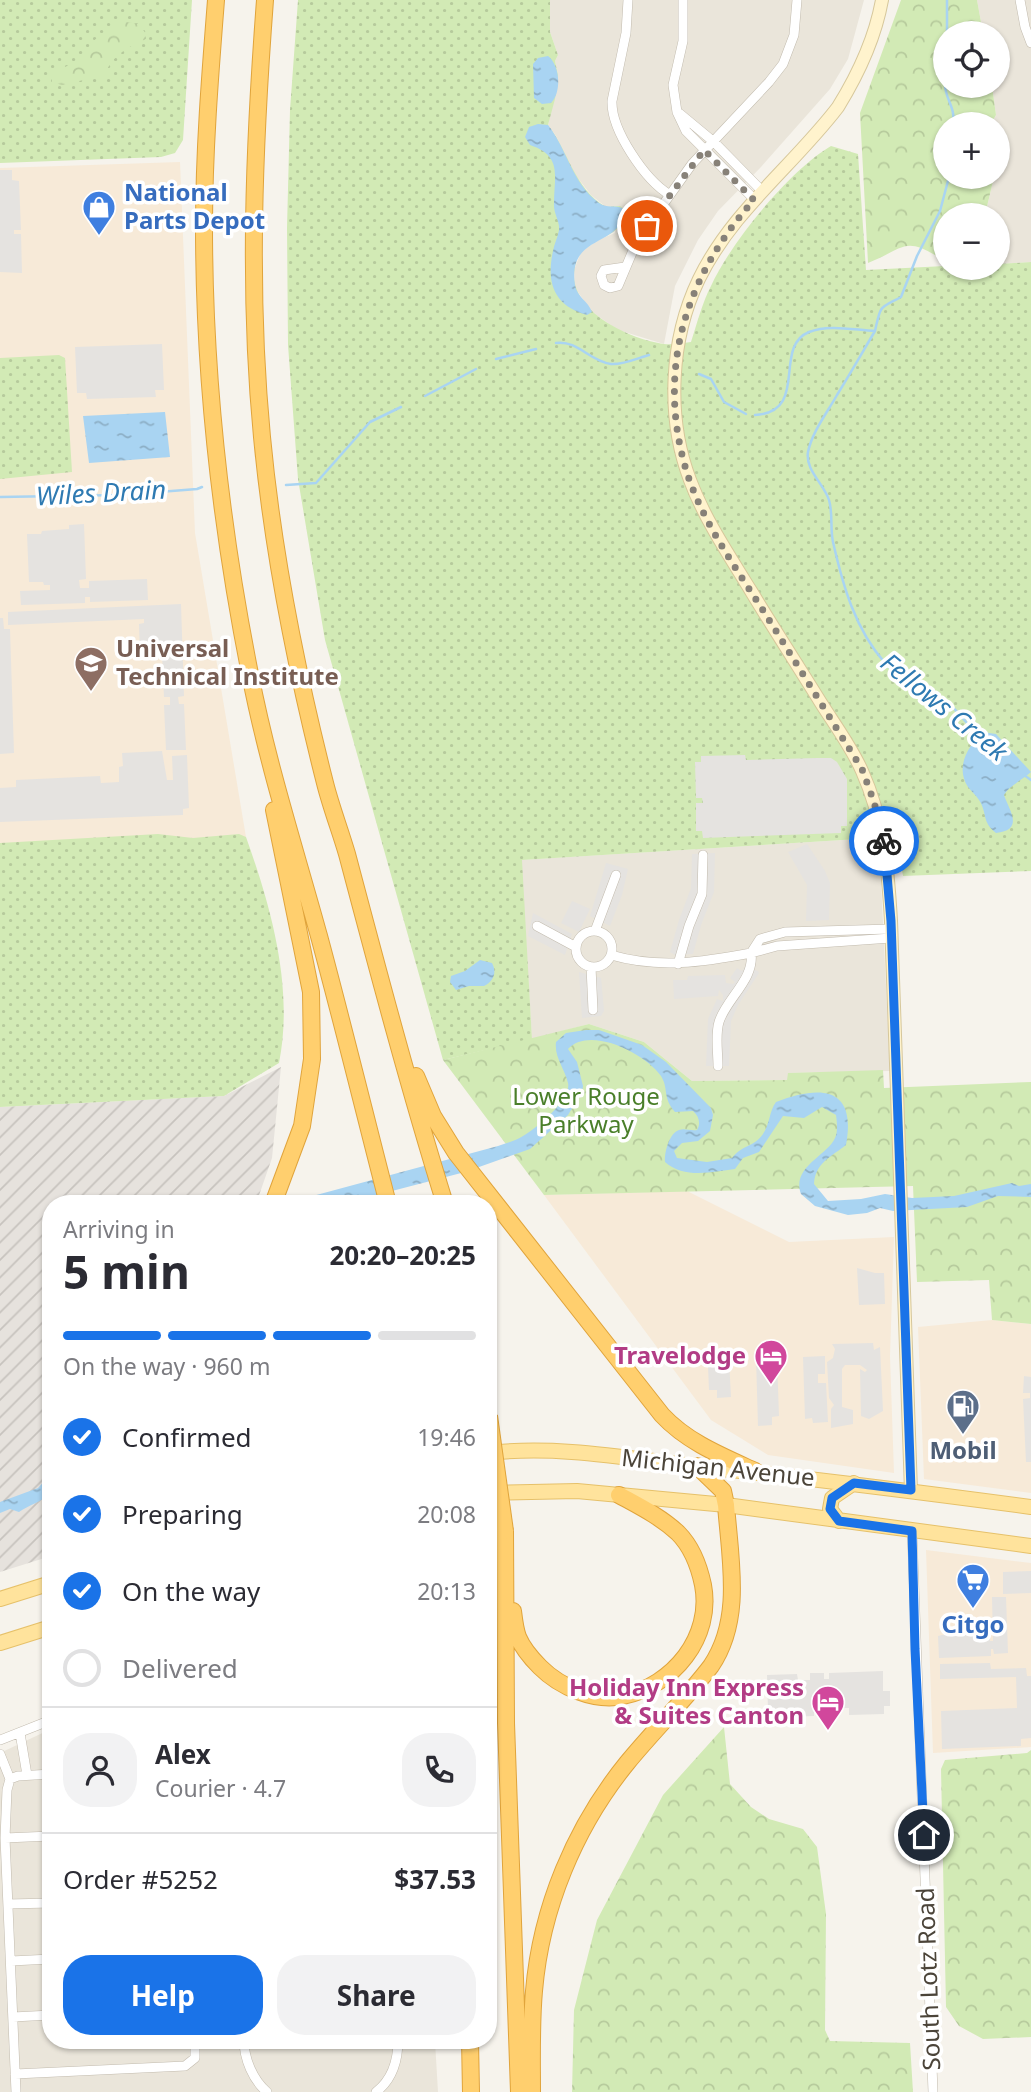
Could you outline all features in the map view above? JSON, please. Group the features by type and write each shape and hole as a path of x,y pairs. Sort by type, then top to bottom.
{"highway":[{"path":"216,0 205,186 207,327 219,476 236,596 255,696 344,1027 386,1195"},
{"path":"265,0 255,129 253,250 262,438 273,534 296,661 326,786 363,896 417,1080 443,1195"},
{"path":"255,696 260,743 311,992 312,1059 307,1100 302,1126 276,1195"},
{"path":"428,1124 456,1153 489,1195"},
{"path":"497,1206 668,1420 700,1445 755,1471"},
{"path":"532,2092 533,2019 538,1960 548,1913 565,1866 602,1797 627,1763 711,1666 719,1655 728,1632 732,1595 726,1505 723,1491 697,1466"},
{"path":"497,1472 517,1635 524,1649 551,1678 575,1690 599,1696 622,1696 661,1680 685,1658 702,1621 704,1591 698,1564 678,1534 648,1511 619,1495"},
{"path":"505,1531 506,1723 519,2092"},
{"path":"469,2049 471,2087"}],"main road":[{"name":"Michigan Avenue","path":"497,1452 566,1452 755,1471 1031,1507"},
{"path":"839,1521 830,1509 832,1498 854,1483"},
{"name":"Michigan Avenue","path":"497,1493 577,1491 726,1505 1031,1546"},
{"path":"0,1599 42,1586"},
{"path":"0,1643 42,1630"}],"street":[{"path":"628,0 626,33 611,111 617,127 650,180 670,195"},
{"path":"683,0 683,41 673,85 677,112 686,131 704,150 758,195"},
{"path":"625,267 637,241 704,150 783,64 794,35 797,0"},
{"path":"883,0 869,49 852,85 830,117 758,195 718,244 699,279 686,312 678,349 675,384 680,443 689,477 716,534 862,769 883,835 888,867 891,934 911,1490"},
{"path":"1020,0 1031,43"},
{"path":"677,112 714,142 758,195"},
{"path":"678,964 702,894 703,855"},
{"path":"576,947 580,937 595,931 617,875"},
{"path":"537,926 576,947 582,962 592,967 604,965 611,955 612,944 609,939 595,931"},
{"path":"718,1066 719,1021 747,974 756,942 772,935 891,934"},
{"path":"611,955 634,962 678,964 751,953"},
{"path":"592,967 593,1010"},
{"name":"South Lotz Road","path":"912,1531 933,2092"},
{"path":"0,1740 42,1724"},
{"path":"20,1733 27,1775"},
{"path":"0,1754 10,1779 5,1838 16,2092"},
{"path":"10,1779 42,1774"},
{"path":"5,1838 42,1836"},
{"path":"8,1905 42,1903"},
{"path":"11,1961 42,1959"},
{"path":"13,2017 42,2015"},
{"path":"15,2074 185,2066 195,2058 195,2049"},
{"path":"246,2049 250,2068 267,2092"},
{"path":"376,2092 385,2086 390,2077 397,2049"}],"shaded area":[{"path":"550,0 864,0 848,59 830,89 718,211 698,240 675,286 664,344 618,330 592,312 575,288 574,270 581,252 598,240 615,233 620,206 606,207 591,195 570,168 556,136 548,125 558,75 555,61 558,55 550,32"},
{"path":"977,0 1031,0 1031,262 1010,263 1010,203 988,203 991,189 1010,189 1010,112 996,112 994,98 1010,98 1010,21 981,21"},
{"path":"180,162 195,533 246,837 0,845 0,168"},
{"path":"0,170 12,170 12,180 19,181 21,230 14,230 14,234 21,234 22,273 0,272"},
{"path":"162,344 164,390 155,390 156,397 87,399 86,393 77,393 75,347"},
{"path":"84,524 86,579 79,580 80,588 89,588 89,581 147,579 148,600 90,602 90,597 85,597 85,603 21,605 20,591 50,590 50,585 44,585 43,582 29,582 27,534 41,534 42,531 69,529 69,525"},
{"path":"181,604 184,696 178,697 179,704 184,704 186,750 166,750 164,705 170,705 170,697 164,697 162,655 140,656 139,624 144,623 144,619 8,625 8,612"},
{"path":"0,618 3,618 4,629 10,629 14,753 0,754"},
{"path":"162,751 167,780 173,780 172,756 187,755 189,808 183,809 183,815 0,822 0,788 16,787 16,780 100,776 101,783 119,782 119,767 123,766 122,753"},
{"path":"745,755 746,760 831,758 837,762 847,779 847,826 841,826 841,833 703,838 702,831 696,831 696,803 703,803 702,798 696,798 695,762 701,762 701,756"},
{"path":"875,838 881,881 890,1071 788,1073 788,1080 692,1081 644,1042 589,1024 532,1039 521,860"},
{"path":"807,844 830,883 829,920 806,921 807,885 788,852"},
{"path":"715,853 714,892 693,954 675,955 670,952 691,888 692,854"},
{"path":"606,863 628,869 622,895 610,926 590,916"},
{"path":"572,901 590,909 579,932 561,923"},
{"path":"533,913 572,934 565,955 528,936"},
{"path":"745,967 759,973 731,1021 729,1066 706,1066 708,1019 717,999 723,1001 723,995 719,990 718,996 674,999 673,980 687,980 688,976 725,975 726,983 733,984 735,982 730,978 737,968 742,971"},
{"path":"579,972 601,978 604,1011 601,1016 582,1018"},
{"path":"281,1067 272,1158 259,1195 42,1195 42,1559 0,1572 0,1107 224,1096"},
{"path":"687,1191 789,1242 894,1237 890,1356 894,1473 768,1455 711,1420 544,1195"},
{"path":"857,1268 884,1273 885,1304 859,1305"},
{"path":"992,1320 1031,1324 1031,1493 924,1479 918,1327"},
{"path":"873,1343 874,1350 880,1347 883,1411 869,1419 861,1416 860,1369 865,1372 867,1370 860,1365 845,1365 842,1369 842,1407 853,1410 853,1424 831,1428 831,1409 834,1405 829,1398 827,1362 833,1358 835,1349 832,1344"},
{"path":"825,1356 825,1374 818,1374 818,1383 826,1383 828,1422 813,1423 812,1418 805,1419 803,1357"},
{"path":"756,1358 777,1358 779,1416 772,1417 772,1425 758,1426"},
{"path":"729,1359 731,1397 717,1398 717,1390 709,1390 708,1366 716,1366 716,1360"},
{"path":"1024,1376 1031,1377 1031,1462 1026,1462 1023,1399 1030,1398 1030,1393 1023,1393"},
{"path":"926,1550 1031,1563 1031,1747 933,1753"},
{"path":"1031,1571 1031,1593 1003,1594 1003,1572"},
{"path":"992,1597 1006,1597 1008,1653 994,1654 991,1649 991,1656 939,1658 938,1636 990,1633 990,1641 993,1641"},
{"path":"990,1663 991,1669 1026,1668 1027,1676 1031,1676 1031,1738 1021,1739 1021,1746 942,1749 941,1711 1017,1708 1016,1677 940,1679 940,1664"},
{"path":"883,1671 883,1691 890,1691 890,1706 884,1706 884,1714 849,1715 849,1708 839,1708 838,1698 825,1699 825,1711 814,1711 814,1716 787,1717 787,1710 768,1710 767,1675 797,1674 798,1680 810,1680 810,1673 824,1673 824,1679 829,1679 829,1673"},
{"path":"42,1733 42,2049 435,2049 438,2092 0,2092 0,1753"}],"green space":[{"path":"0,0 192,0 183,140 175,153 161,157 0,163"},
{"path":"298,0 550,0 550,32 558,55 555,61 558,75 548,125 586,190 606,207 620,206 624,209 619,227 614,232 588,245 579,254 574,277 584,302 594,313 621,330 664,344 691,342 702,306 732,249 780,189 831,146 858,154 866,270 933,267 933,280 1010,280 1010,263 1031,262 1031,871 903,876 897,841 875,838 522,860 532,1039 443,1060 325,640 298,479 288,345 290,110"},
{"path":"901,0 977,0 981,21 933,21 933,98 994,98 996,112 933,112 933,189 991,189 988,203 933,203 933,254 921,248 906,246 868,263 860,113"},
{"path":"119,21 139,24 146,34 146,39 116,57 105,75 62,85 52,82 51,74 81,59 92,42"},
{"path":"59,355 65,358 72,472 0,479 0,358"},
{"path":"158,834 193,838 239,834 246,837 264,891 278,948 284,1006 279,1063 224,1096 0,1107 0,843"},
{"name":"Lower Rouge Parkway","path":"589,1024 644,1042 692,1081 787,1080 788,1073 883,1070 884,1088 1031,1082 1031,1324 992,1320 989,1280 917,1282 913,1186 544,1195 443,1060"},
{"path":"724,1727 730,1784 751,1807 769,1819 803,1829 817,1847 826,1914 825,2030 830,2041 910,2043 913,2092 572,2092 574,2010 597,1920 663,1795"},
{"path":"1031,1750 1031,2037 983,2039 959,2026 946,2007 941,1769 945,1760 1027,1753"}],"water":[{"path":"548,56 557,72 558,86 551,103 542,104 534,98 533,64 538,58"},
{"path":"548,125 555,134 576,176 590,195 602,205 624,209 621,222 615,230 579,256 575,268 575,285 592,312 587,315 567,306 555,292 552,283 551,263 559,230 554,207 554,168 548,155 530,145 525,137 529,127"},
{"path":"165,412 170,457 89,463 83,416"},
{"path":"982,732 996,734 1031,772 1004,795 1013,824 1005,831 996,833 988,825 982,805 964,780 965,758"},
{"path":"480,960 494,966 490,982 484,986 469,986 456,990 450,982 451,976 465,971"},
{"path":"599,1030 642,1045 666,1062 711,1108 713,1115 710,1131 698,1141 682,1143 674,1151 677,1158 707,1162 732,1158 763,1134 776,1102 807,1093 820,1093 832,1095 840,1101 846,1111 848,1126 846,1145 821,1165 815,1177 814,1184 828,1201 885,1194 912,1198 954,1196 1012,1183 1019,1186 1031,1184 1031,1197 998,1196 967,1207 893,1211 880,1208 867,1213 848,1215 815,1206 801,1194 799,1185 805,1169 836,1136 836,1115 822,1107 804,1118 783,1116 759,1152 743,1158 735,1169 708,1173 681,1171 665,1162 666,1149 675,1132 681,1129 697,1130 697,1115 693,1111 675,1112 668,1102 661,1076 643,1059 617,1045 590,1040 578,1042 568,1049 577,1062 582,1092 568,1115 530,1149 465,1172 377,1195 316,1195 520,1138 552,1113 568,1090 556,1042 566,1033"},
{"path":"42,1484 42,1499 19,1512 10,1509 0,1513 0,1502 38,1488"}],"waterway":[{"name":"Fellows Creek","path":"947,0 947,21"},
{"name":"Fellows Creek","path":"948,98 953,112"},
{"name":"Fellows Creek","path":"946,189 940,211 917,256 901,297 880,312 875,331 816,430 808,459 829,500 832,537 841,575 866,636 892,670 948,703 980,739"},
{"name":"Wiles Drain","path":"755,415 772,411 781,403 786,391 793,351 798,340 809,332 833,328 875,331"},
{"name":"Wiles Drain","path":"556,343 571,345 611,364 649,355"},
{"name":"Wiles Drain","path":"496,359 536,349"},
{"name":"Wiles Drain","path":"425,396 476,369"},
{"name":"Wiles Drain","path":"699,374 711,379 724,402 746,414"},
{"name":"Wiles Drain","path":"286,485 316,483 370,422 401,407"},
{"name":"Wiles Drain","path":"0,497 121,495 202,487"},
{"name":"Fellows Creek","path":"1024,775 1031,780"}],"way so far":[{"path":"647,226 704,150 754,200 718,244 699,279 686,312 678,349 675,384 680,443 689,477 716,534 862,769 884,841"}],"place":[{"name":"National Parts Depot","path":"99,237"},
{"name":"Universal Technical Institute","path":"91,693"},
{"name":"Travelodge","path":"771,1386"},
{"name":"Mobil","path":"963,1436"},
{"name":"Citgo","path":"973,1610"},
{"name":"Holiday Inn Express & Suites Canton","path":"828,1732"}],"route":[{"path":"884,841 891,921 911,1490 854,1483 835,1494 830,1502 830,1509 839,1521 912,1531 924,1835"}]}
